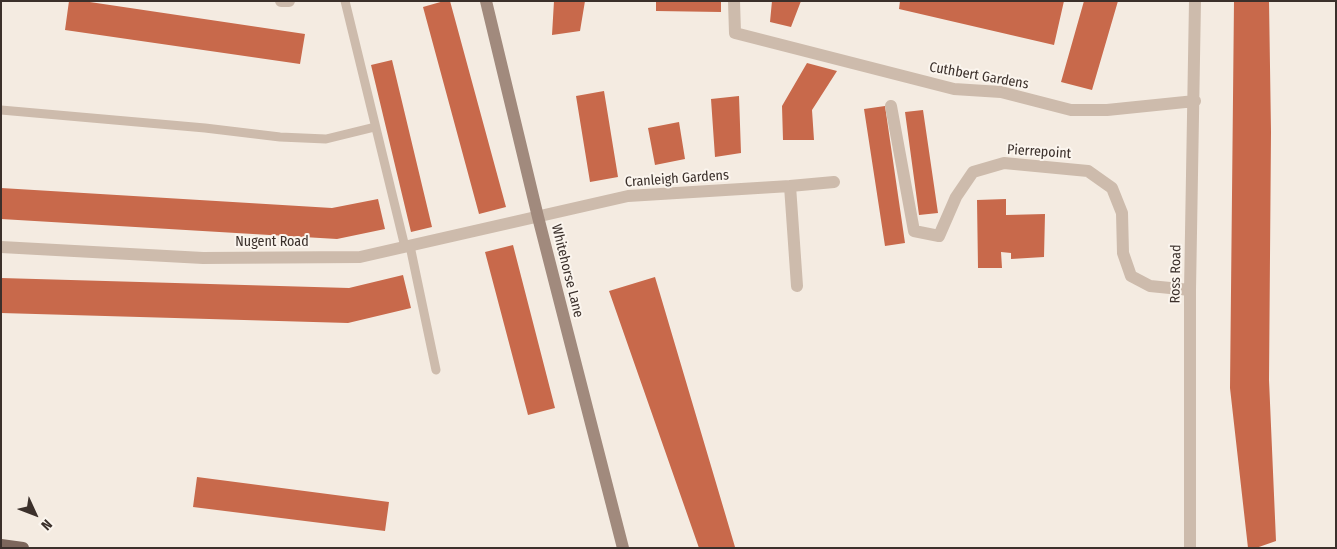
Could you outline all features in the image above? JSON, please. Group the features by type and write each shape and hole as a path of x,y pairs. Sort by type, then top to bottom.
{"main road":[{"name":"Whitehorse Lane","path":"486,1 538,218 623,548"},
{"path":"1,545 23,548"}],"street":[{"path":"281,1 289,1"},
{"name":"Cuthbert Gardens","path":"734,1 735,33 954,89 1001,92 1071,110 1108,110 1194,101"},
{"name":"Ross Road","path":"1190,548 1190,290 1195,1"},
{"name":"Pierrepoint","path":"891,106 914,231 939,236 956,197 973,172 1004,163 1088,171 1112,188 1122,213 1123,253 1131,276 1150,286 1190,290"},
{"name":"Cranleigh Gardens","path":"538,218 628,196 834,182"},
{"path":"790,186 797,286"},
{"name":"Nugent Road","path":"1,247 203,258 360,257 538,218"}],"lane":[{"path":"345,1 375,127 408,247 436,370"},
{"path":"1,110 317,139 326,139 375,127"}],"building":[{"path":"69,1 83,1 305,34 300,64 65,30"},
{"path":"450,1 506,207 479,214 423,7"},
{"path":"554,1 585,1 580,31 552,35"},
{"path":"656,1 721,1 721,12 656,11"},
{"path":"772,1 801,1 791,27 770,22"},
{"path":"900,1 1064,1 1054,45 899,9"},
{"path":"1084,1 1118,1 1092,90 1061,82"},
{"path":"1234,1 1269,1 1271,132 1269,380 1276,541 1256,548 1248,548 1230,388"},
{"path":"392,60 432,227 411,232 371,65"},
{"path":"807,63 837,71 812,110 814,140 783,140 782,106"},
{"path":"604,91 618,177 590,182 576,96"},
{"path":"739,96 741,153 715,157 711,99"},
{"path":"885,106 905,243 885,246 864,109"},
{"path":"923,110 938,213 919,215 905,112"},
{"path":"679,122 685,159 655,165 648,128"},
{"path":"1,188 332,208 378,199 385,229 337,239 1,219"},
{"path":"1006,199 1006,215 1045,214 1044,257 1011,259 1011,253 1001,252 1002,268 978,268 977,200"},
{"path":"513,245 555,408 528,415 485,252"},
{"path":"403,275 411,308 348,323 1,313 1,278 349,288"},
{"path":"655,277 734,548 699,548 609,291"},
{"path":"197,477 389,502 385,531 193,507"}]}
